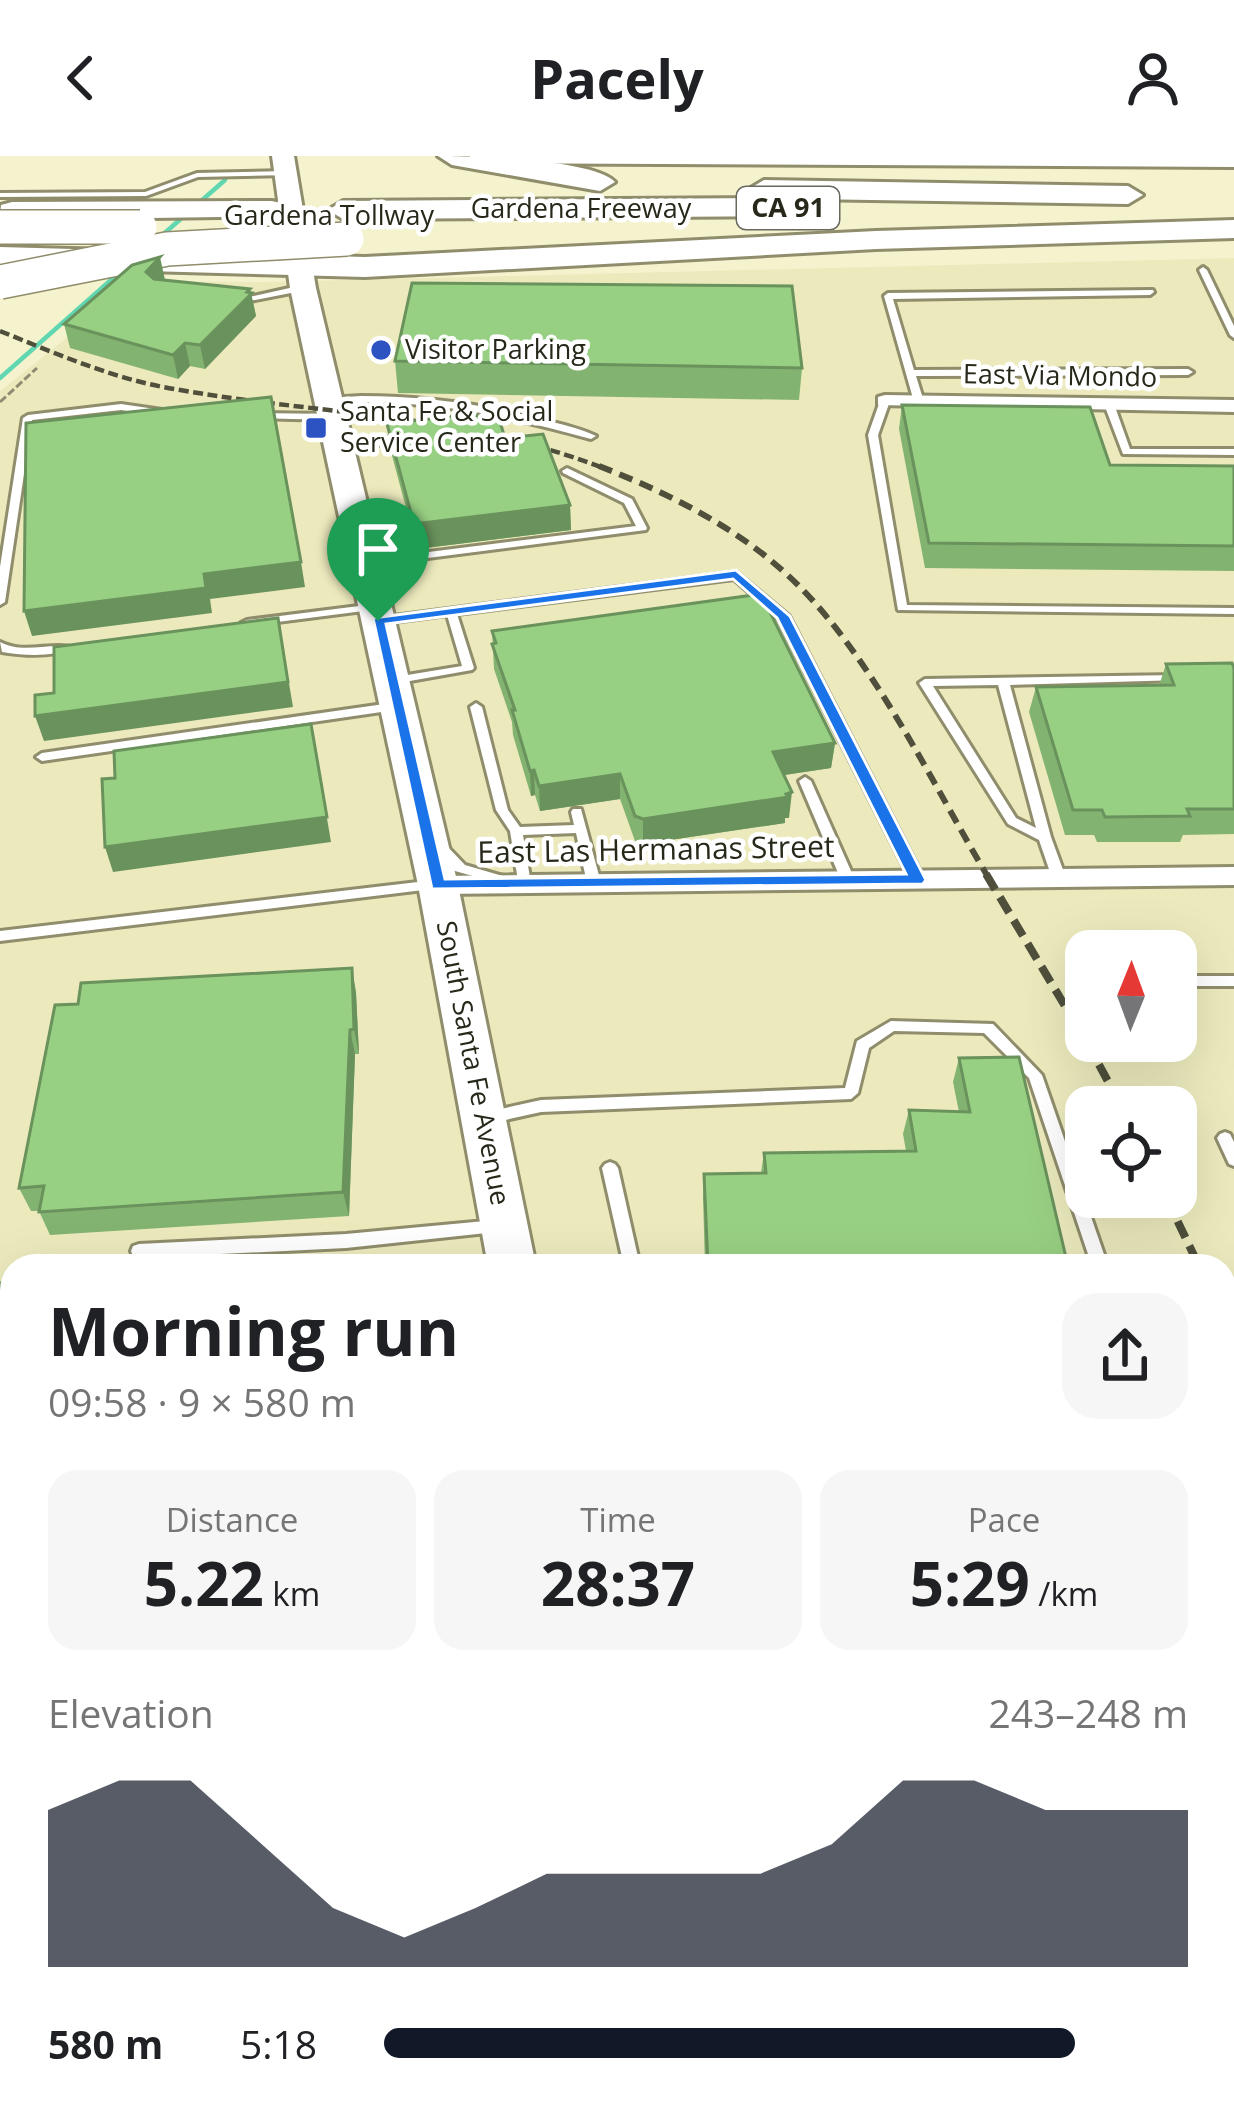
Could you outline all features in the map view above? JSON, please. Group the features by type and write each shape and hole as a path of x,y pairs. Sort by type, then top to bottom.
{"highway":[{"path":"452,156 553,175 664,187 1152,195"},
{"name":"Gardena Tollway","path":"0,214 345,223 1234,208"},
{"path":"0,227 345,223"},
{"path":"0,282 152,251 345,223"},
{"name":"CA 91","path":"345,223 1234,228"},
{"path":"0,257 165,264 300,277 1234,228"}],"main road":[{"path":"481,156 1234,160"},
{"name":"South Santa Fe Avenue","path":"285,165 300,277 438,885 509,1246"}],"street":[{"name":"East Via Mondo","path":"885,401 1234,406"},
{"name":"East Las Hermanas Street","path":"438,885 1234,876"}],"lane":[{"path":"0,195 146,194 197,175 285,165"},
{"path":"1203,270 1234,335"},
{"path":"218,299 235,301 300,277"},
{"path":"919,402 888,296 1150,292"},
{"path":"910,373 1188,372"},
{"path":"238,417 330,409 365,397 540,420 592,436"},
{"path":"885,401 873,435 902,608 1234,611"},
{"path":"1109,404 1126,452 1234,452"},
{"path":"0,602 28,418 121,407 166,414 179,421"},
{"path":"339,448 423,434"},
{"path":"365,563 642,528 628,501 568,472"},
{"path":"221,626 451,611 736,574 783,616 917,880"},
{"path":"42,757 394,693 468,668 451,611"},
{"path":"0,645 5,650 33,653 80,646"},
{"path":"1045,837 1012,821 925,682 1187,678"},
{"path":"1003,681 1059,878"},
{"path":"426,831 460,868 520,884 516,831 502,810 476,707"},
{"path":"805,781 848,880"},
{"path":"577,812 594,883"},
{"path":"516,831 582,830"},
{"path":"0,936 438,885"},
{"path":"1197,981 1234,981"},
{"path":"484,1118 541,1106 851,1093 862,1045 891,1026 988,1028 1035,1075 1096,1254"},
{"path":"1225,1138 1234,1160"},
{"path":"610,1168 629,1254"},
{"path":"139,1251 346,1241 509,1246"}],"path":[{"path":"0,402 37,368"}],"shaded area":[{"path":"1234,258 1234,1254 0,1254 0,391 138,281 263,282"}],"building":[{"path":"160,257 146,272 154,279 250,289 247,292 252,293 200,345 185,343 173,355 64,324 132,265"},
{"path":"412,283 792,286 802,368 395,361"},
{"path":"271,397 301,562 204,574 206,588 24,611 26,423"},
{"path":"902,405 1090,407 1110,465 1234,466 1234,546 929,543"},
{"path":"470,414 500,422 505,438 543,434 570,505 414,524 387,424"},
{"path":"761,594 835,743 773,752 792,792 788,797 643,819 635,816 620,774 539,786 534,770 530,771 492,631"},
{"path":"278,618 288,682 35,716 35,695 54,693 54,647"},
{"path":"1232,663 1234,809 1187,809 1190,816 1105,817 1102,810 1073,810 1036,687 1174,685 1166,664"},
{"path":"311,724 327,817 105,847 102,779 115,778 114,751"},
{"path":"352,968 354,1029 350,1030 343,1192 39,1212 44,1186 19,1188 55,1005 78,1004 81,983"},
{"path":"1019,1057 1065,1254 707,1254 704,1174 766,1173 764,1153 916,1151 909,1110 970,1112 959,1058"}],"waterway":[{"path":"159,238 225,180"},
{"path":"0,378 120,272"}],"railway":[{"path":"0,331 152,385 444,426 551,450 605,469"},
{"path":"599,466 605,469"},
{"path":"605,469 719,524 763,554 813,601 895,715 988,877"},
{"path":"986,874 1111,1086"},
{"path":"1176,1218 1193,1254"}],"place":[{"name":"Visitor Parking","path":"381,350"},
{"name":"Santa Fe & Social Service Center","path":"316,428"}],"route":[{"path":"736,574 783,616 917,880 438,885 378,621 736,574"}]}
